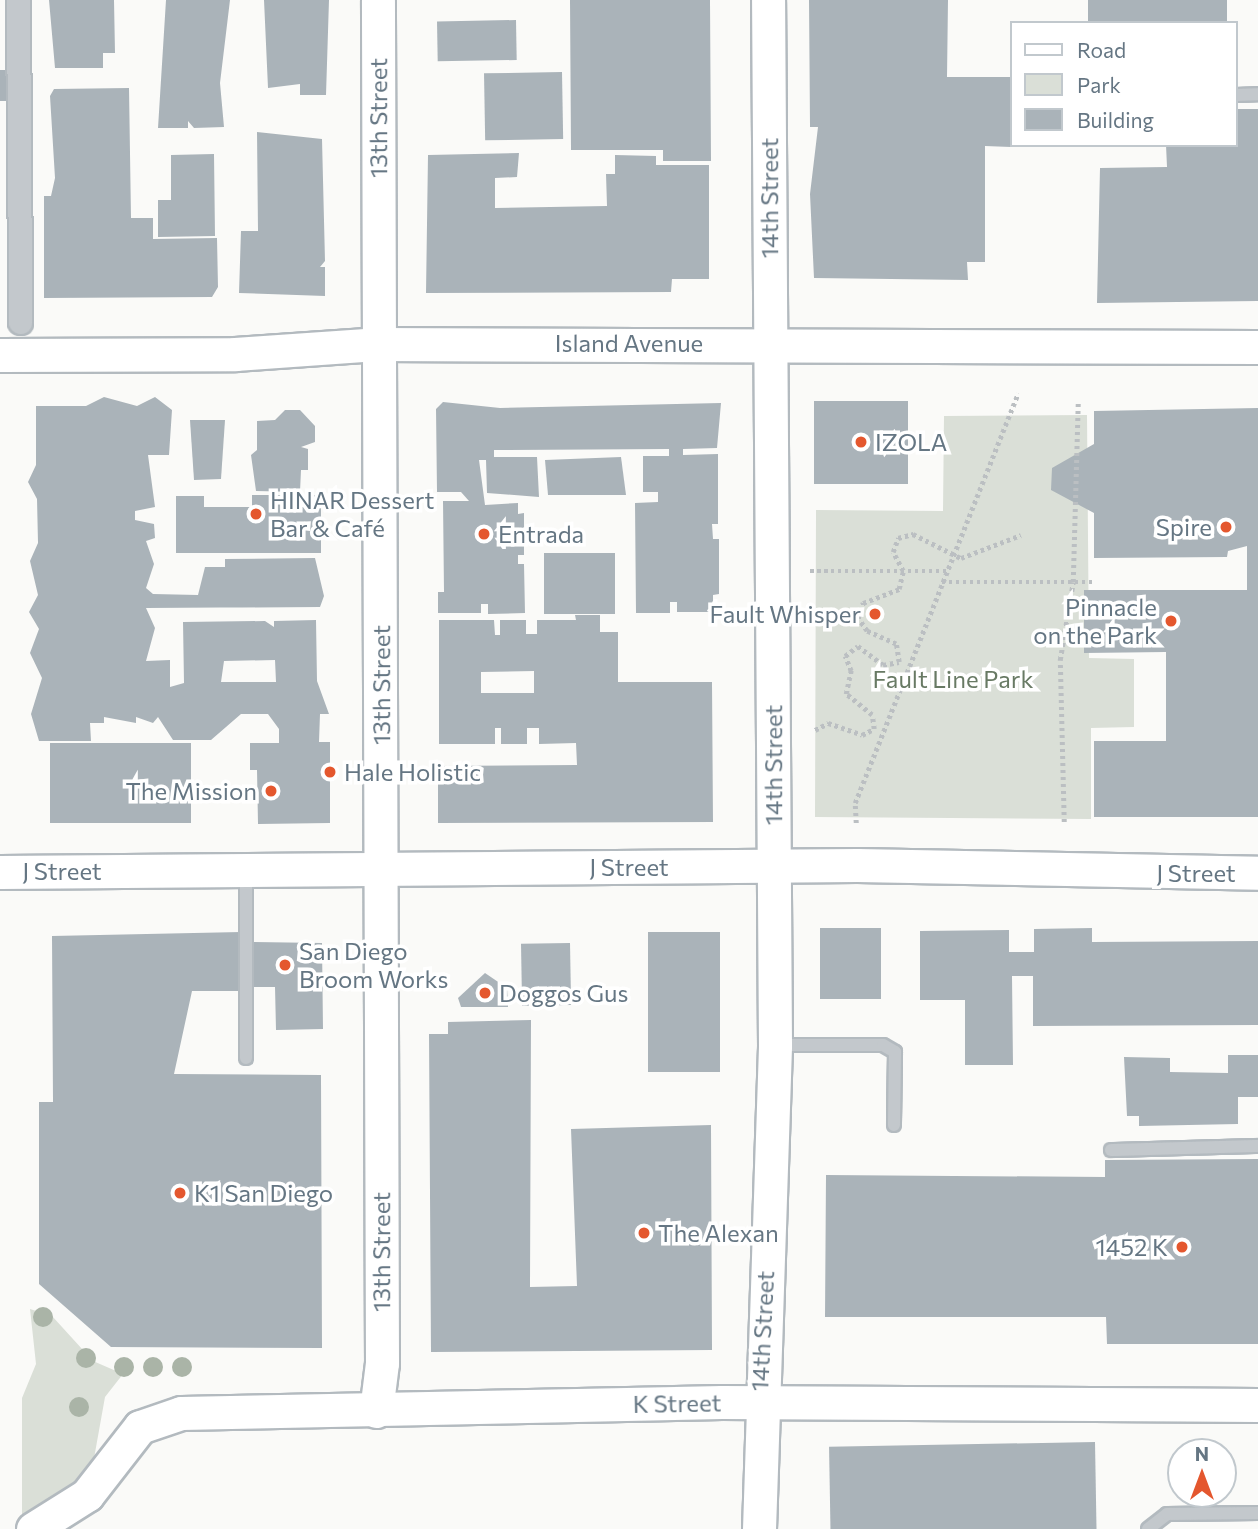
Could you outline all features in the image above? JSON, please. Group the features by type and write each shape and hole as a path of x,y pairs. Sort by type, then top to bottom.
{"main road":[{"name":"13th Street","path":"376,1411 382,1363 378,0"},
{"name":"14th Street","path":"759,1529 759,1402 775,1045 768,0"},
{"name":"Island Avenue","path":"0,355 235,354 377,344 770,342 1258,347"},
{"name":"J Street","path":"0,872 773,866 1258,873"},
{"name":"K Street","path":"33,1529 64,1515 87,1495 140,1427 180,1413 759,1402 1258,1405"}],"street":[{"path":"18,0 20,322"}],"lane":[{"path":"1237,95 1258,94"},
{"path":"246,870 246,1058"},
{"path":"775,1045 883,1045 895,1052 894,1125"},
{"path":"1111,1150 1258,1146"},
{"path":"1148,1529 1167,1514 1258,1513"}],"path":[{"path":"856,823 855,803 1018,393"},
{"path":"1064,822 1060,660 1073,582 1078,402"},
{"path":"815,730 828,723 862,735 874,729 872,715 846,694 851,671 845,656 858,646 883,665 899,662 896,644 867,631 858,618 863,603 899,589 903,571 893,552 904,534 922,537 952,558"},
{"path":"952,558 1021,536"},
{"path":"810,571 946,571"},
{"path":"942,582 1094,582"}],"green space":[{"name":"Fault Line Park","path":"1087,415 1089,658 1134,659 1134,727 1091,728 1091,819 815,817 816,510 943,511 944,416"},
{"path":"30,1309 52,1316 93,1361 123,1374 105,1397 93,1464 66,1498 22,1518 22,1398 36,1364"}],"building":[{"path":"49,0 114,0 115,53 103,53 103,68 55,68"},
{"path":"166,0 230,0 220,83 224,127 194,128 188,121 188,128 158,128"},
{"path":"264,0 329,0 326,95 300,95 300,84 268,88"},
{"path":"570,0 710,0 711,161 663,161 663,150 571,150"},
{"path":"809,0 948,0 947,77 1010,77 1010,147 985,146 985,262 967,262 968,280 814,278 810,194 818,127 810,127"},
{"path":"1088,0 1227,0 1227,21 1088,21"},
{"path":"516,20 517,60 438,61 437,21"},
{"path":"0,70 14,70 14,101 0,101"},
{"path":"562,72 563,139 485,140 484,73"},
{"path":"129,88 131,218 153,218 153,239 217,238 218,287 212,297 44,298 44,196 51,196 55,178 50,96 54,89"},
{"path":"1237,109 1258,109 1258,301 1097,303 1100,168 1167,167 1166,147 1237,147"},
{"path":"257,132 322,139 325,261 320,267 325,267 325,296 239,293 241,231 258,231"},
{"path":"519,153 517,177 495,178 495,208 607,206 606,174 615,174 615,155 656,156 656,165 709,165 709,279 672,279 671,292 426,293 428,155"},
{"path":"214,154 215,236 158,237 158,200 171,200 171,155"},
{"path":"104,397 137,406 155,397 172,410 169,455 148,455 155,507 135,511 135,520 154,524 155,538 146,541 154,564 146,588 153,594 198,595 205,567 225,567 225,559 315,558 324,596 320,607 146,608 155,628 146,661 170,660 170,687 184,683 183,622 265,621 274,627 274,621 316,620 317,681 329,714 320,714 319,742 330,742 330,823 258,824 257,770 250,770 250,743 279,743 279,729 268,714 241,714 211,740 173,740 158,717 153,723 136,717 136,723 104,717 104,723 90,723 91,741 39,741 31,714 42,678 30,653 39,629 29,612 38,595 30,561 38,543 37,499 28,482 36,465 36,406 86,406","holes":["275,660 276,682 221,682 224,661"]},
{"name":"IZOLA","path":"814,401 908,401 908,484 814,484"},
{"path":"443,402 500,408 721,403 717,448 683,449 683,455 718,454 718,524 712,524 713,539 719,539 719,594 713,595 713,612 677,612 677,602 670,602 670,613 636,613 635,503 658,502 658,492 643,492 643,456 669,456 669,449 494,450 494,457 537,457 539,497 487,493 486,460 479,460 485,505 518,503 518,514 524,513 524,555 518,555 518,564 524,564 525,613 488,614 488,604 481,604 481,613 438,613 438,592 444,592 443,501 469,501 461,492 437,492 436,409"},
{"name":"Pinnacle on the Park","path":"1258,408 1258,817 1094,817 1094,741 1166,741 1166,652 1084,653 1084,590 1247,590 1247,546 1228,551 1227,557 1094,558 1094,513 1051,490 1052,468 1094,444 1094,411"},
{"path":"285,410 300,410 315,426 315,442 301,447 308,449 308,470 301,470 300,492 256,491 251,455 257,450 257,421 275,420"},
{"path":"190,420 225,420 221,479 194,480"},
{"path":"621,457 626,495 548,495 545,460"},
{"path":"252,495 321,495 321,553 176,553 176,496 204,496 204,507 252,507"},
{"path":"544,553 615,553 615,614 544,614"},
{"path":"575,615 600,615 600,632 618,632 618,682 712,682 713,822 438,823 438,766 577,765 576,743 539,744 539,728 527,728 527,744 501,744 501,728 495,728 495,744 439,744 439,620 494,620 495,635 500,635 500,620 526,620 526,634 537,634 537,620 576,620","holes":["534,671 534,693 481,693 481,672"]},
{"path":"50,743 191,743 191,823 50,823"},
{"path":"820,928 881,928 881,999 820,999"},
{"path":"1092,928 1092,942 1258,941 1258,1025 1033,1026 1033,976 1012,976 1013,1065 965,1065 965,1000 920,1000 920,931 1009,930 1009,952 1034,952 1034,929"},
{"name":"K1 San Diego","path":"241,932 241,991 192,991 174,1074 321,1075 322,1348 111,1347 39,1284 39,1102 53,1102 52,936"},
{"path":"648,932 720,932 720,1072 648,1072"},
{"name":"San Diego Broom Works","path":"247,942 322,943 323,1029 276,1030 275,987 247,987"},
{"path":"570,943 571,1005 522,1006 521,944"},
{"name":"Doggos Gus","path":"485,973 507,988 508,1007 461,1007 458,998"},
{"name":"The Alexan","path":"531,1020 530,1287 577,1286 571,1129 711,1125 712,1350 431,1352 429,1034 448,1034 448,1022"},
{"path":"1228,1055 1258,1055 1258,1097 1238,1097 1238,1124 1139,1126 1139,1116 1127,1116 1124,1057 1170,1058 1170,1072 1228,1073"},
{"path":"1258,1159 1258,1344 1107,1344 1106,1317 825,1317 826,1175 1105,1177 1105,1160"},
{"path":"1095,1442 1097,1529 830,1529 829,1447"}],"place":[{"name":"IZOLA","path":"861,442"},
{"name":"HINAR Dessert Bar & Café","path":"256,514"},
{"name":"Spire","path":"1226,527"},
{"name":"Entrada","path":"484,534"},
{"name":"Fault Whisper","path":"875,614"},
{"name":"Pinnacle on the Park","path":"1171,621"},
{"name":"Hale Holistic","path":"330,772"},
{"name":"The Mission","path":"271,791"},
{"name":"San Diego Broom Works","path":"285,965"},
{"name":"Doggos Gus","path":"485,993"},
{"name":"K1 San Diego","path":"180,1193"},
{"name":"The Alexan","path":"644,1233"},
{"name":"1452 K","path":"1182,1247"}]}
